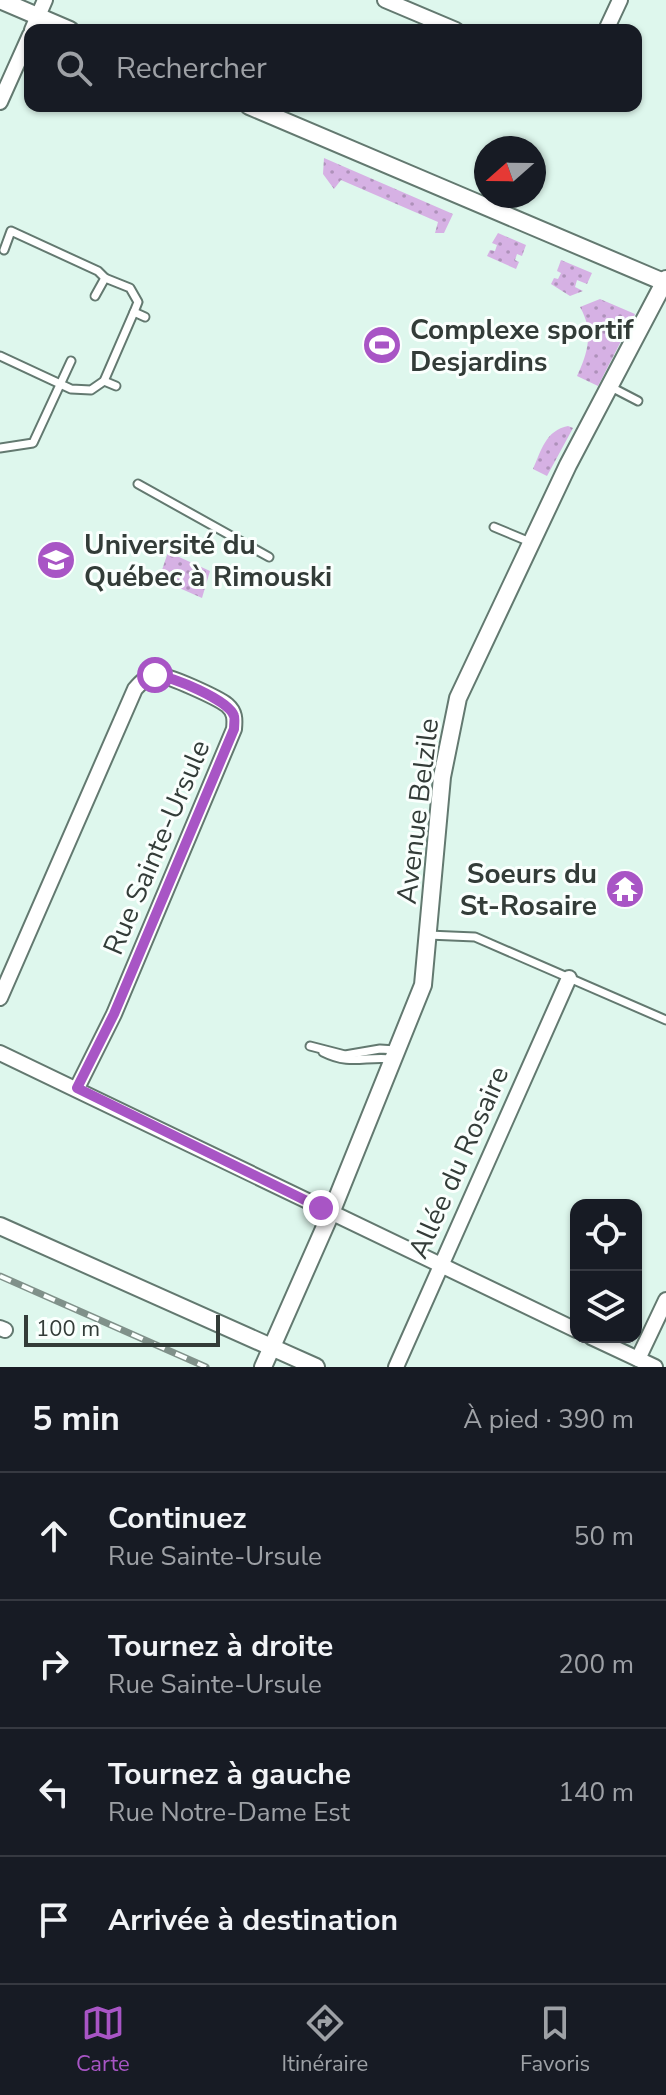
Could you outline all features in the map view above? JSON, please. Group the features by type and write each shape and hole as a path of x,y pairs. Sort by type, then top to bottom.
{"street":[{"path":"0,0 29,24"},
{"path":"34,24 45,0"},
{"path":"385,0 442,24"},
{"path":"609,24 620,0"},
{"path":"0,102 24,47"},
{"path":"263,112 666,281"},
{"name":"Avenue Belzile","path":"263,1367 331,1213 423,985 447,746 467,666 609,386 666,281"},
{"name":"Rue Sainte-Ursule","path":"0,998 135,689 146,678 169,676 228,706 235,717 234,729 114,1014 77,1088"},
{"name":"Allée du Rosaire","path":"396,1367 569,978"},
{"path":"0,1053 570,1327"},
{"path":"0,1226 307,1366"},
{"path":"638,1359 666,1300"},
{"path":"604,1343 655,1367"}],"lane":[{"path":"0,228 130,288 138,302 104,381 91,390 81,391 60,384 0,356"},
{"path":"4,250 11,231"},
{"path":"95,296 105,278"},
{"path":"134,312 145,317"},
{"path":"0,448 33,443 71,361"},
{"path":"104,381 116,386"},
{"path":"609,386 638,401"},
{"path":"138,484 269,557"},
{"path":"494,527 530,542"},
{"path":"428,935 475,937 666,1020"},
{"path":"310,1046 345,1055 380,1049 394,1055 340,1060 310,1046"}],"shaded area":[{"path":"324,158 453,214 444,233 435,233 438,222 341,180 334,189 323,174"},
{"path":"498,233 526,245 522,256 517,254 515,260 519,262 516,269 487,256 490,250 495,251 497,245 492,243"},
{"path":"561,260 592,273 587,284 577,280 575,287 583,291 570,296 551,284 561,273 557,271"},
{"path":"600,299 635,314 598,386 577,376 588,342 587,325 580,307"},
{"path":"568,426 573,428 547,476 533,469 549,437"},
{"path":"168,552 210,571 202,598 159,579"}],"railway":[{"path":"0,1276 206,1367"}],"place":[{"name":"Complexe sportif Desjardins","path":"382,345"},
{"name":"Université du Québec à Rimouski","path":"56,560"},
{"name":"Soeurs du St-Rosaire","path":"625,889"}],"route":[{"path":"155,675 169,676 228,706 235,717 234,729 114,1014 77,1088 321,1208"}]}
